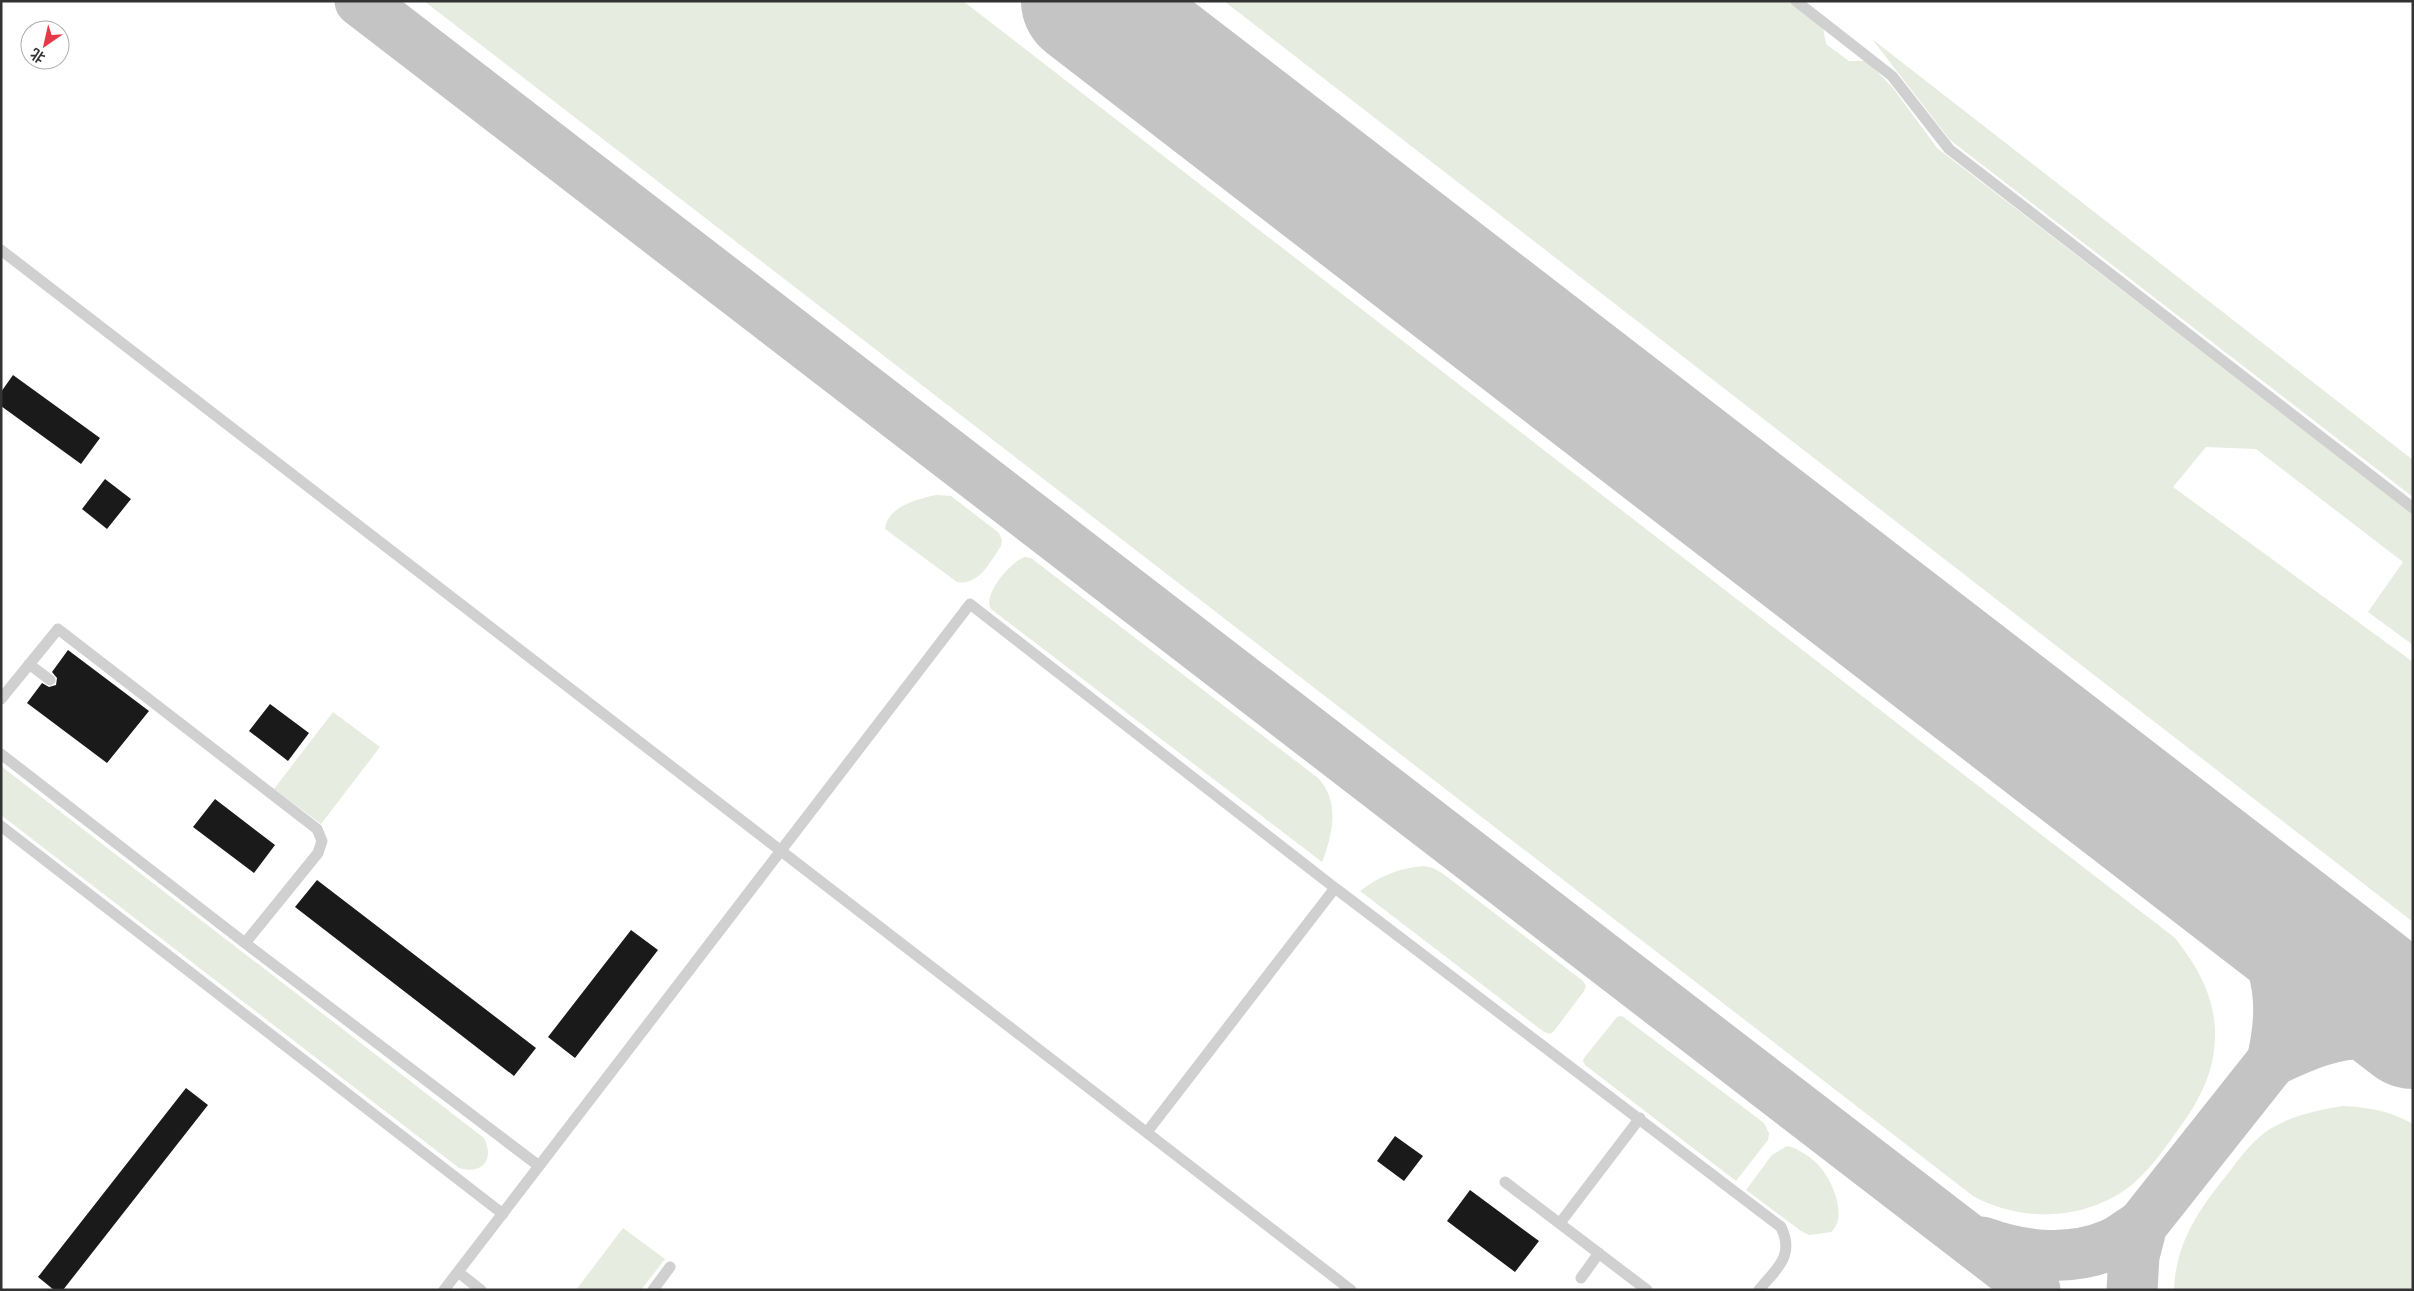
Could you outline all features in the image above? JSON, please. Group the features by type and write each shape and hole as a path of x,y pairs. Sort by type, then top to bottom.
{"lane":[{"path":"1796,1 1892,76 1949,149 2413,508"},
{"path":"1,250 1351,1290"},
{"path":"444,1290 970,604 1335,888 1781,1227 1788,1249 1784,1259 1759,1290"},
{"path":"1,699 58,628 317,829 322,841 318,853 245,943"},
{"path":"29,664 50,680"},
{"path":"1,754 245,943 539,1166"},
{"path":"1,826 503,1214"},
{"path":"1147,1132 1335,888"},
{"path":"1560,1223 1640,1118"},
{"path":"1505,1182 1647,1290"},
{"path":"1581,1278 1598,1253"},
{"path":"653,1290 670,1267"},
{"path":"458,1272 481,1290"}],"shaded area":[{"path":"424,1 963,1 2175,938 2191,959 2203,982 2212,1007 2214,1020 2215,1034 2212,1062 2204,1087 2191,1111 2161,1153 2140,1178 2116,1195 2097,1205 2077,1211 2056,1214 2034,1214 1992,1205 1973,1196"},
{"path":"1224,1 1789,1 1823,27 1826,44 1849,61 1867,61 1893,88 1937,148 2413,514 2413,645 2368,612 2403,562 2256,449 2206,447 2173,487 2413,662 2413,922"},
{"path":"1872,39 2413,460 2413,497 1950,140"},
{"path":"936,495 951,496 999,533 1002,540 1001,546 983,572 972,580 957,582 885,529 891,515 904,505"},
{"path":"1025,557 1031,558 1318,778 1325,787 1332,807 1329,840 1322,862 991,609 989,603 994,587 999,579 1013,565"},
{"path":"333,712 380,747 321,824 274,789"},
{"path":"1,766 484,1138 488,1153 484,1164 474,1169 459,1168 1,815"},
{"path":"1424,866 1442,873 1583,981 1586,986 1584,991 1554,1031 1550,1034 1544,1032 1360,891 1390,874"},
{"path":"1622,1016 1764,1123 1769,1133 1768,1140 1736,1181 1585,1065 1584,1058 1617,1017"},
{"path":"2342,1106 2379,1110 2413,1124 2413,1290 2174,1290 2179,1256 2192,1226 2209,1198 2248,1148 2264,1133 2278,1124 2296,1117"},
{"path":"1787,1146 1800,1151 1813,1160 1830,1181 1837,1200 1838,1209 1836,1226 1831,1232 1809,1235 1746,1190 1772,1155"},
{"path":"623,1228 665,1259 641,1290 576,1290"}],"building":[{"path":"13,375 100,438 81,464 1,406 1,392"},
{"path":"105,479 131,499 107,529 82,509"},
{"path":"68,650 149,711 107,763 27,703 42,683 49,687 56,685 57,678 52,672"},
{"path":"270,704 309,733 288,761 249,731"},
{"path":"215,799 275,845 254,873 193,827"},
{"path":"317,880 536,1048 514,1076 295,907"},
{"path":"631,930 658,950 575,1058 548,1037"},
{"path":"186,1088 208,1105 63,1290 54,1290 38,1277"},
{"path":"1395,1136 1423,1156 1404,1181 1377,1161"},
{"path":"1470,1190 1539,1241 1515,1272 1447,1221"}],"taxiway":[{"path":"360,1 2035,1290"},
{"path":"2231,884 2256,928 2273,968 2279,1010 2272,1061 2307,1045 2332,1037 2357,1033 2375,1033 2413,1040"},
{"path":"2142,1225 2272,1061"},
{"path":"1982,1242 2030,1254 2063,1255 2096,1250 2112,1244 2142,1225 2134,1256 2132,1290"}],"runway":[{"path":"1086,1 2413,1024"}]}
